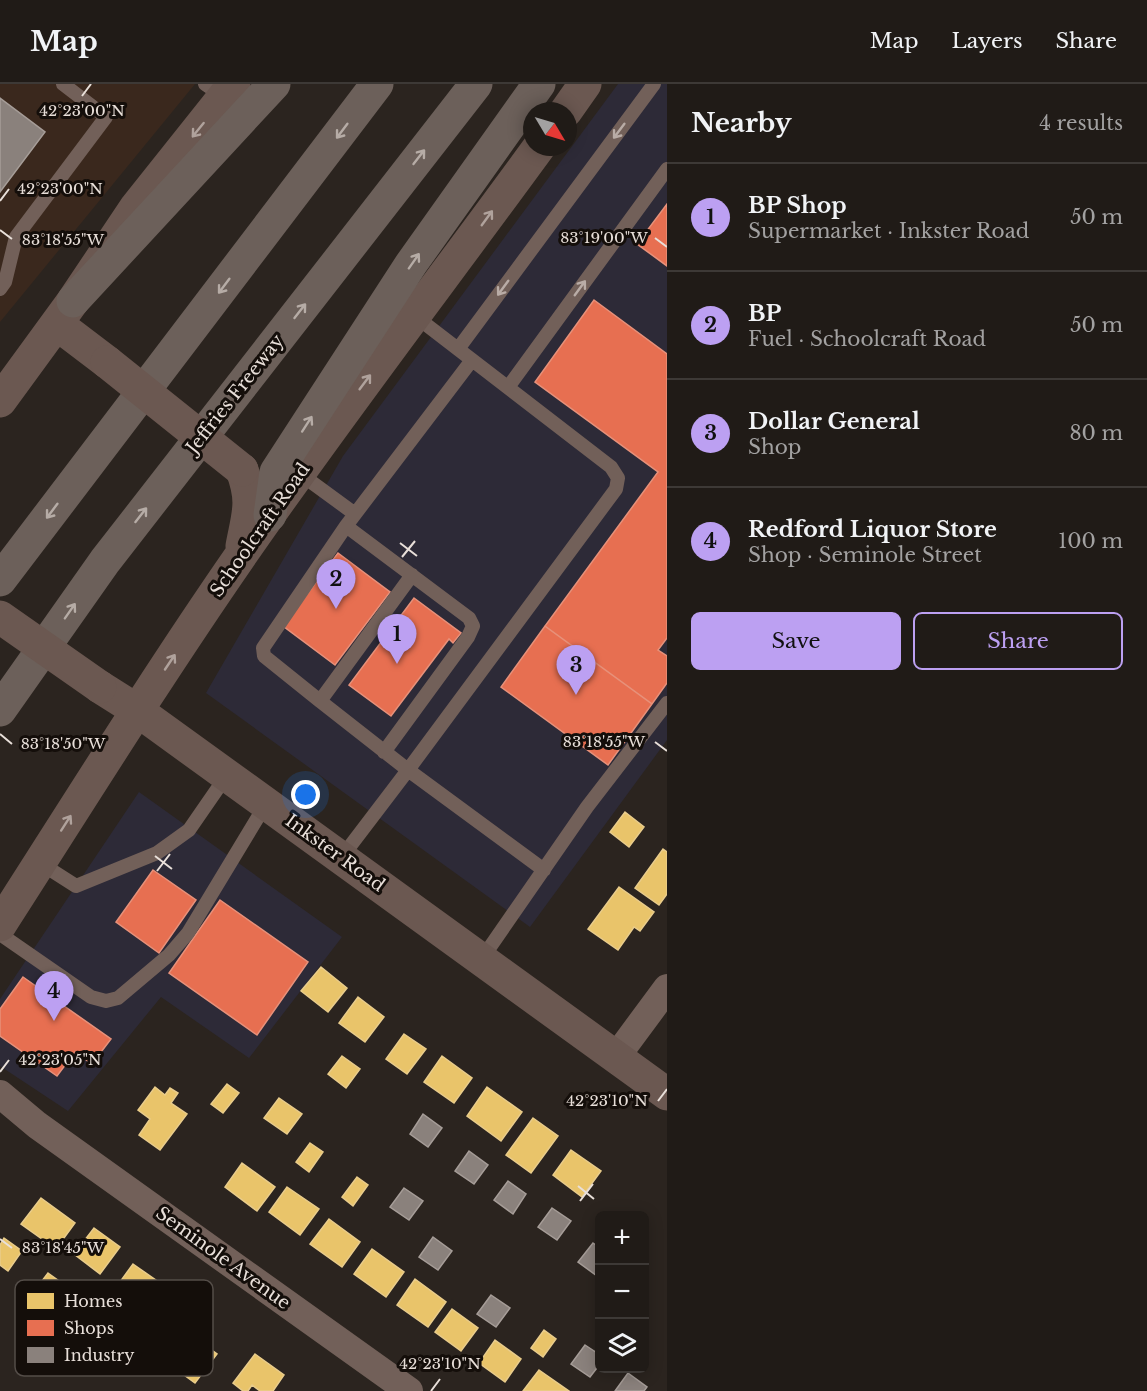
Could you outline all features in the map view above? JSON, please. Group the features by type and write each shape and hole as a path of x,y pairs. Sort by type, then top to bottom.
{"highway":[{"path":"65,312 274,84"},
{"path":"0,579 377,84"},
{"name":"Jeffries Freeway","path":"0,710 105,561 476,84"},
{"path":"270,515 276,472 411,264 539,84"}],"main road":[{"path":"572,102 585,84"},
{"path":"8,384 65,312 221,88"},
{"name":"Schoolcraft Road","path":"0,925 240,557 299,473 532,156"},
{"path":"65,312 107,362 242,470 248,486 250,503 240,557"},
{"name":"Inkster Road","path":"0,617 138,711 667,1094"}],"street":[{"path":"616,1058 667,988"},
{"path":"0,1094 37,1125"},
{"path":"0,1114 37,1125"},
{"name":"Seminole Avenue","path":"37,1125 409,1391"}],"lane":[{"path":"0,289 5,282 16,237 106,117 63,84"},
{"path":"458,349 654,84"},
{"path":"509,386 667,169"},
{"path":"341,858 616,489 618,478 611,466 415,316"},
{"path":"472,360 350,520 263,648 264,656 384,752 544,870"},
{"path":"299,473 412,575 469,618 473,626 468,637 384,752"},
{"path":"320,701 412,575"},
{"path":"481,960 587,807 667,703"},
{"path":"40,864 76,886 157,853 189,830 227,775"},
{"path":"0,934 92,997 106,1001 118,998 169,955 188,933 266,803"}],"shaded area":[{"path":"0,84 195,84 0,322"},
{"path":"618,84 667,84 667,740 530,927 206,693 343,456 565,156 577,156 577,139"},
{"path":"139,792 342,937 249,1058 161,997 68,1111 0,1066 0,999"}],"building: Homes":[{"path":"625,812 644,827 629,847 610,832"},
{"path":"663,849 667,852 667,894 659,905 635,888"},
{"path":"619,887 654,912 640,931 634,927 618,950 588,929"},
{"path":"321,967 347,988 328,1012 301,991"},
{"path":"358,997 384,1017 365,1042 339,1023"},
{"path":"404,1034 426,1049 407,1074 386,1059"},
{"path":"342,1056 360,1069 346,1088 328,1074"},
{"path":"442,1056 472,1078 454,1103 424,1082"},
{"path":"227,1084 239,1093 223,1113 211,1104"},
{"path":"155,1087 165,1095 170,1088 178,1093 171,1103 187,1114 160,1150 139,1135 150,1119 138,1110"},
{"path":"487,1087 522,1112 501,1141 467,1116"},
{"path":"279,1098 302,1114 287,1134 264,1118"},
{"path":"533,1118 558,1136 531,1173 506,1155"},
{"path":"310,1143 323,1152 309,1172 296,1162"},
{"path":"571,1150 601,1171 582,1197 553,1175"},
{"path":"242,1163 275,1187 257,1211 225,1187"},
{"path":"357,1177 368,1185 353,1206 342,1197"},
{"path":"287,1187 319,1209 300,1235 269,1212"},
{"path":"41,1198 75,1223 56,1249 21,1224"},
{"path":"329,1219 360,1242 342,1267 310,1244"},
{"path":"94,1228 120,1247 100,1274 74,1254"},
{"path":"4,1238 22,1251 8,1271 0,1265 0,1245"},
{"path":"372,1249 404,1272 386,1297 354,1274"},
{"path":"133,1264 156,1280 121,1280"},
{"path":"48,1273 58,1280 43,1280"},
{"path":"415,1279 446,1302 428,1327 397,1305"},
{"path":"452,1309 478,1328 461,1351 435,1332"},
{"path":"544,1330 556,1339 543,1357 531,1348"},
{"path":"495,1340 521,1359 505,1382 479,1363"},
{"path":"255,1354 284,1375 273,1391 260,1391 252,1385 248,1391 243,1391 233,1383"},
{"path":"539,1370 569,1391 523,1391"},
{"path":"186,1376 200,1376 195,1383"}],"building: Shops":[{"path":"667,204 667,266 637,244"},
{"path":"594,300 667,354 667,638 658,650 667,656 667,683 652,704 545,626 658,472 535,382"},
{"path":"338,553 390,592 335,665 283,626"},
{"path":"414,598 461,633 453,643 449,639 391,716 349,685"},
{"path":"545,626 652,704 608,765 501,687"},
{"path":"153,870 196,900 159,953 116,922"},
{"path":"220,900 308,962 257,1035 169,973"},
{"path":"23,977 111,1039 92,1064 75,1052 57,1076 0,1036 0,1009"}],"building: Industry":[{"path":"0,98 45,132 0,192"},
{"path":"423,1114 442,1128 428,1147 410,1134"},
{"path":"469,1151 488,1165 474,1184 455,1171"},
{"path":"508,1181 526,1194 513,1214 494,1200"},
{"path":"404,1188 423,1201 409,1220 390,1207"},
{"path":"552,1208 571,1221 557,1240 538,1227"},
{"path":"433,1237 452,1251 438,1270 419,1257"},
{"path":"593,1243 595,1244 595,1275 578,1262"},
{"path":"491,1295 510,1308 496,1327 477,1314"},
{"path":"585,1345 595,1352 595,1370 590,1377 571,1364"},
{"path":"628,1373 647,1387 644,1391 615,1391"}],"place":[{"name":"BP","path":"336,609"},
{"name":"BP Shop","path":"397,664"},
{"name":"Dollar General","path":"576,695"},
{"name":"Redford Liquor Store","path":"54,1021"}]}
